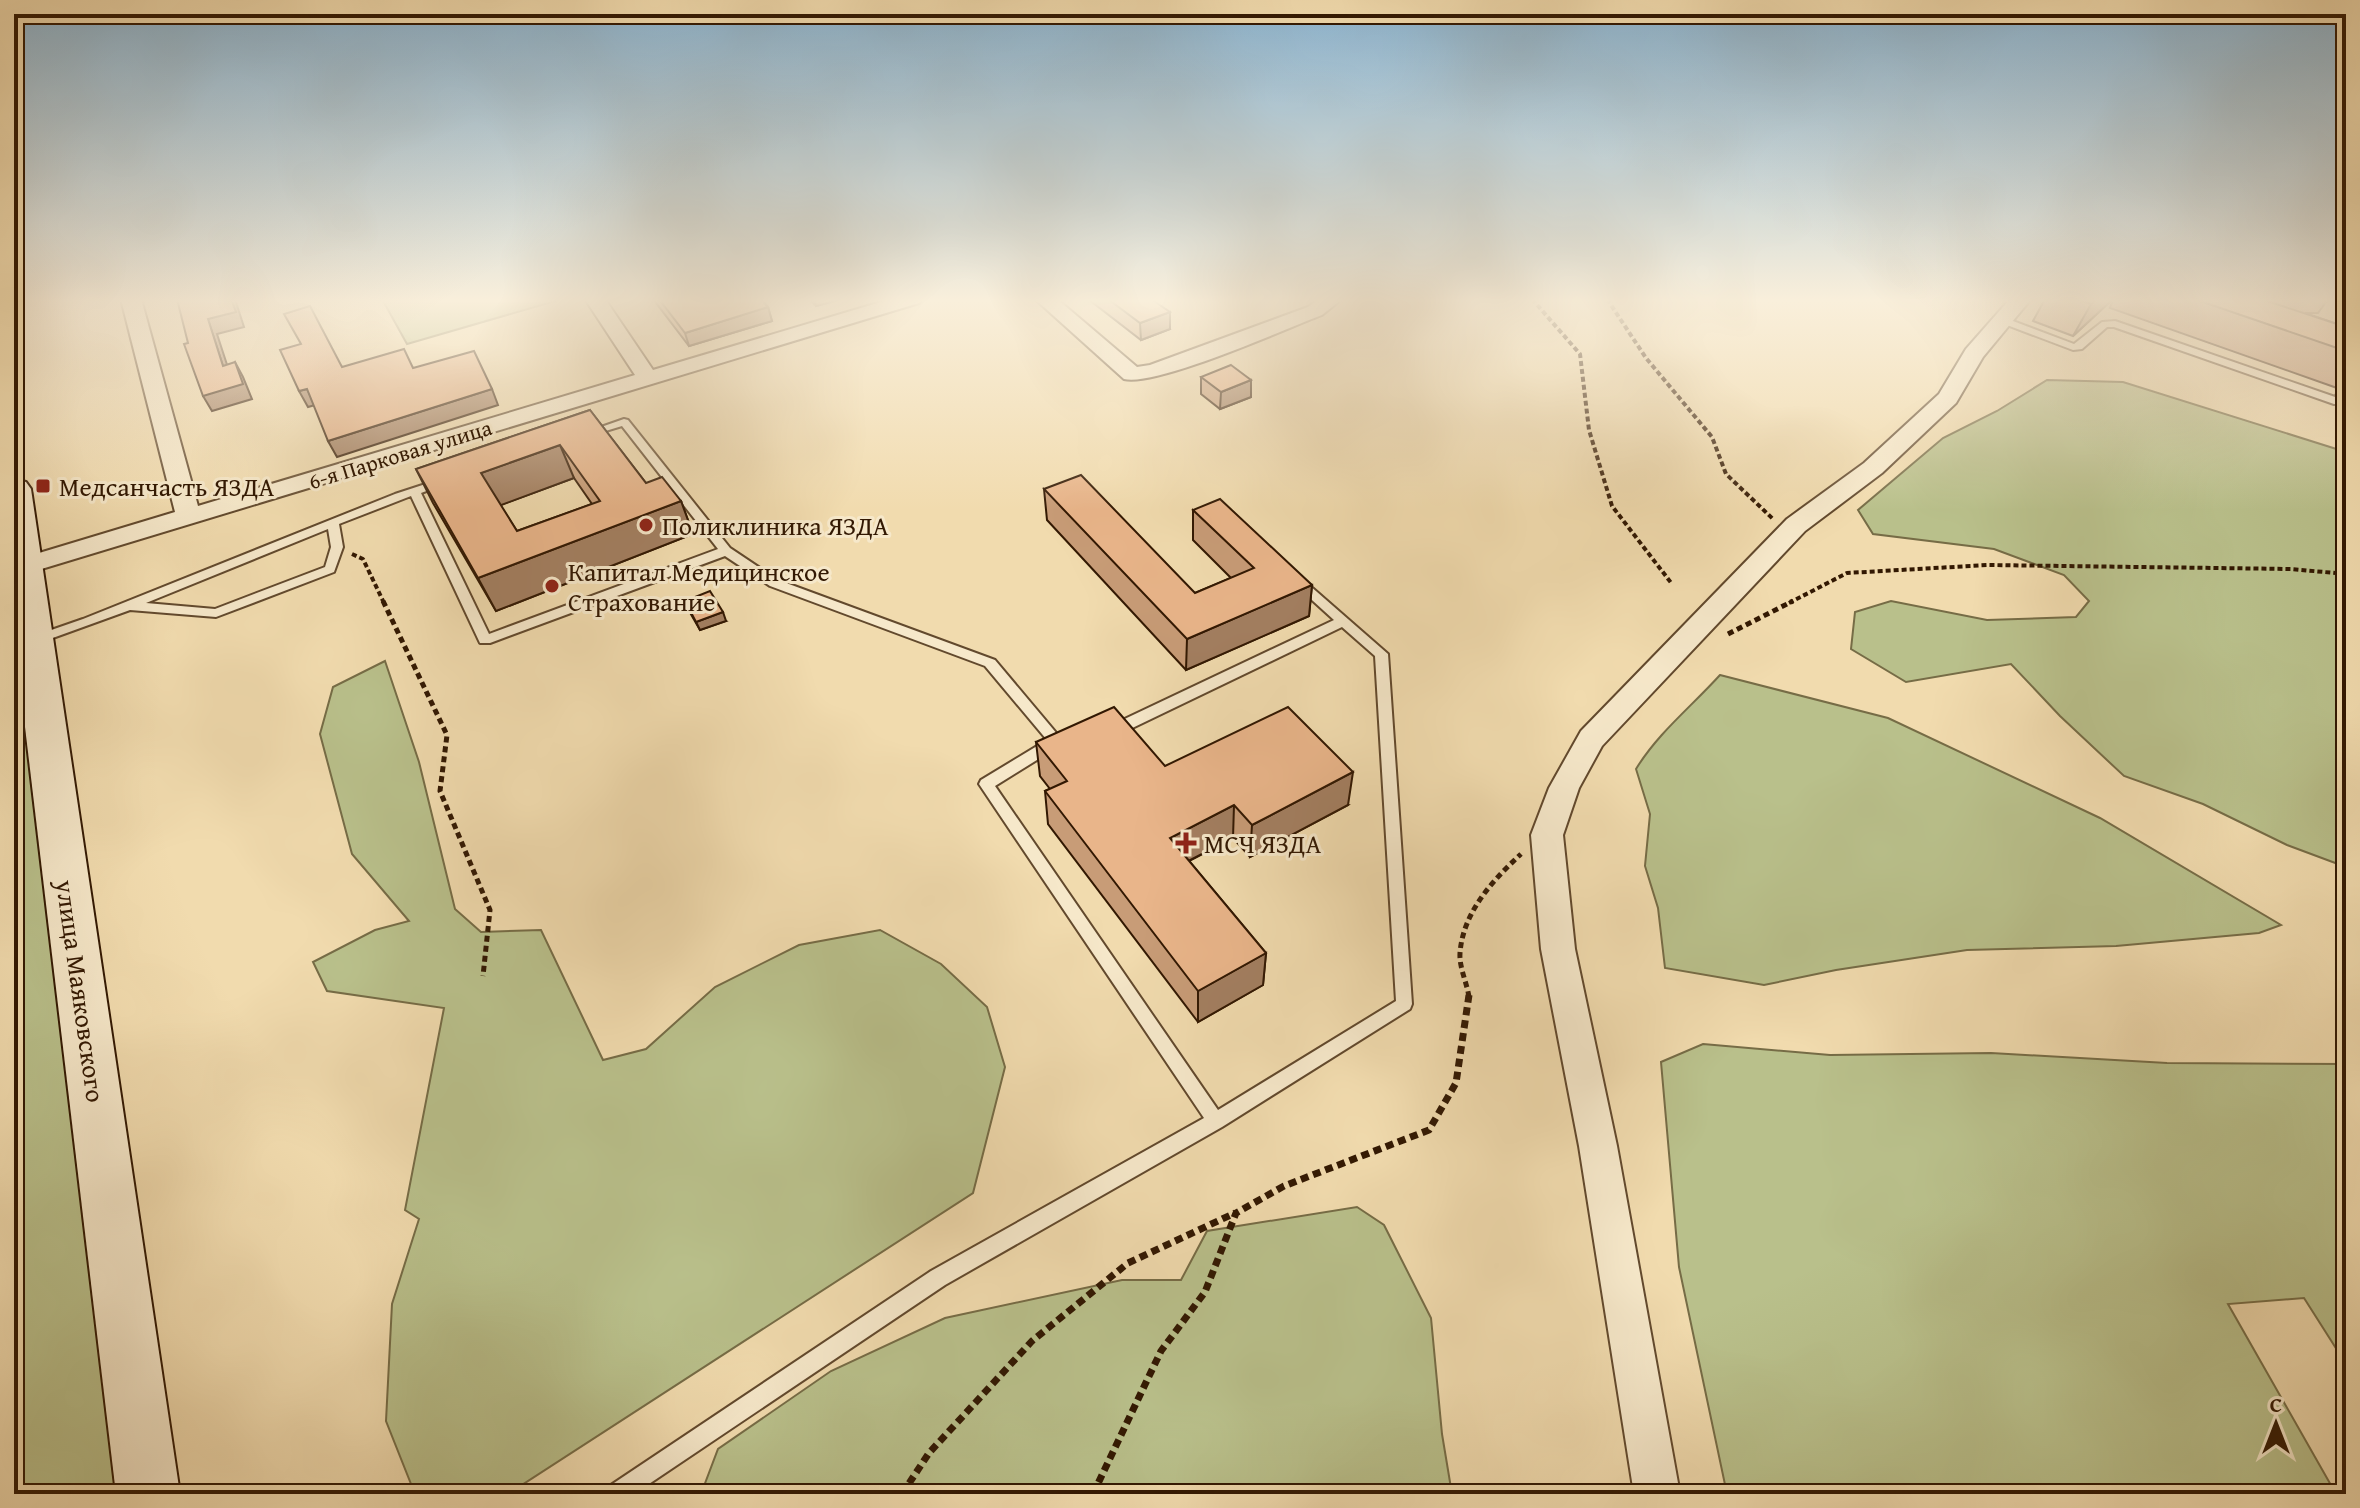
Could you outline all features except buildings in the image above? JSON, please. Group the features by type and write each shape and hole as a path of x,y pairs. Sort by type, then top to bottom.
{"main road":[{"name":"улица Маяковского","path":"14,489 25,566 24,645 148,1494"}],"street":[{"path":"150,369 189,518"},
{"path":"642,369 648,378"},
{"name":"6-я Парковая улица","path":"25,566 677,369"},
{"path":"1127,369 1132,374 1158,369"},
{"path":"1657,1494 1598,1146 1558,949 1547,835 1564,788 1591,739 1788,533 1873,468 1948,398 1965,369"}],"lane":[{"path":"2245,369 2342,403 2346,388"},
{"path":"579,437 624,422 726,551 774,583 990,663 1062,738 986,784 1216,1121"},
{"path":"24,645 333,522 459,476"},
{"path":"414,491 485,640 726,551"},
{"path":"129,605 216,613 330,569 337,547 333,522"},
{"path":"615,1494 938,1278 1216,1121 1404,1004 1381,654 1286,571"},
{"path":"1119,728 1344,621"}],"path":[{"path":"1582,369 1589,430 1612,506 1672,584"},
{"path":"1656,369 1712,437 1726,474 1788,533"},
{"path":"337,547 363,559 447,735 440,791 490,910 483,976"},
{"path":"1720,640 1847,573 1988,565 2291,569 2346,574"},
{"path":"902,1494 929,1453 1032,1341 1128,1263 1236,1213 1284,1186 1429,1130 1456,1083 1469,996 1460,954 1473,911 1491,881 1547,835"},
{"path":"1093,1494 1161,1351 1205,1292 1236,1213"}],"green space":[{"path":"2047,380 2123,382 2346,452 2346,867 2287,845 2203,804 2124,776 2060,716 2011,664 1906,682 1851,649 1855,612 1891,601 1987,620 2076,617 2089,601 2064,575 1994,549 1873,534 1858,510 1943,438 1997,411"},
{"path":"21,656 116,1494 14,1494 14,659"},
{"path":"385,661 419,762 455,909 481,932 541,930 603,1060 646,1049 715,987 799,945 880,930 941,964 987,1007 1005,1067 973,1193 508,1494 415,1494 386,1421 392,1304 419,1219 405,1210 444,1008 327,991 313,962 375,930 409,921 352,854 320,734 333,687"},
{"path":"1720,675 1888,718 2100,818 2281,925 2259,933 2116,946 1967,950 1836,970 1764,985 1665,968 1658,908 1645,866 1650,814 1636,769 1665,732"},
{"path":"1703,1044 1830,1055 1991,1053 2167,1063 2346,1064 2346,1364 2304,1298 2228,1304 2336,1494 1727,1494 1679,1267 1661,1062"},
{"path":"1357,1207 1384,1225 1431,1318 1442,1434 1452,1494 701,1494 718,1449 831,1371 945,1318 1122,1280 1181,1280 1207,1231"}],"place":[{"name":"Медсанчасть ЯЗДА","path":"43,486"},
{"name":"Поликлиника ЯЗДА","path":"646,525"},
{"name":"Капитал Медицинское Страхование","path":"552,586"},
{"name":"МСЧ ЯЗДА","path":"1186,843"}]}
